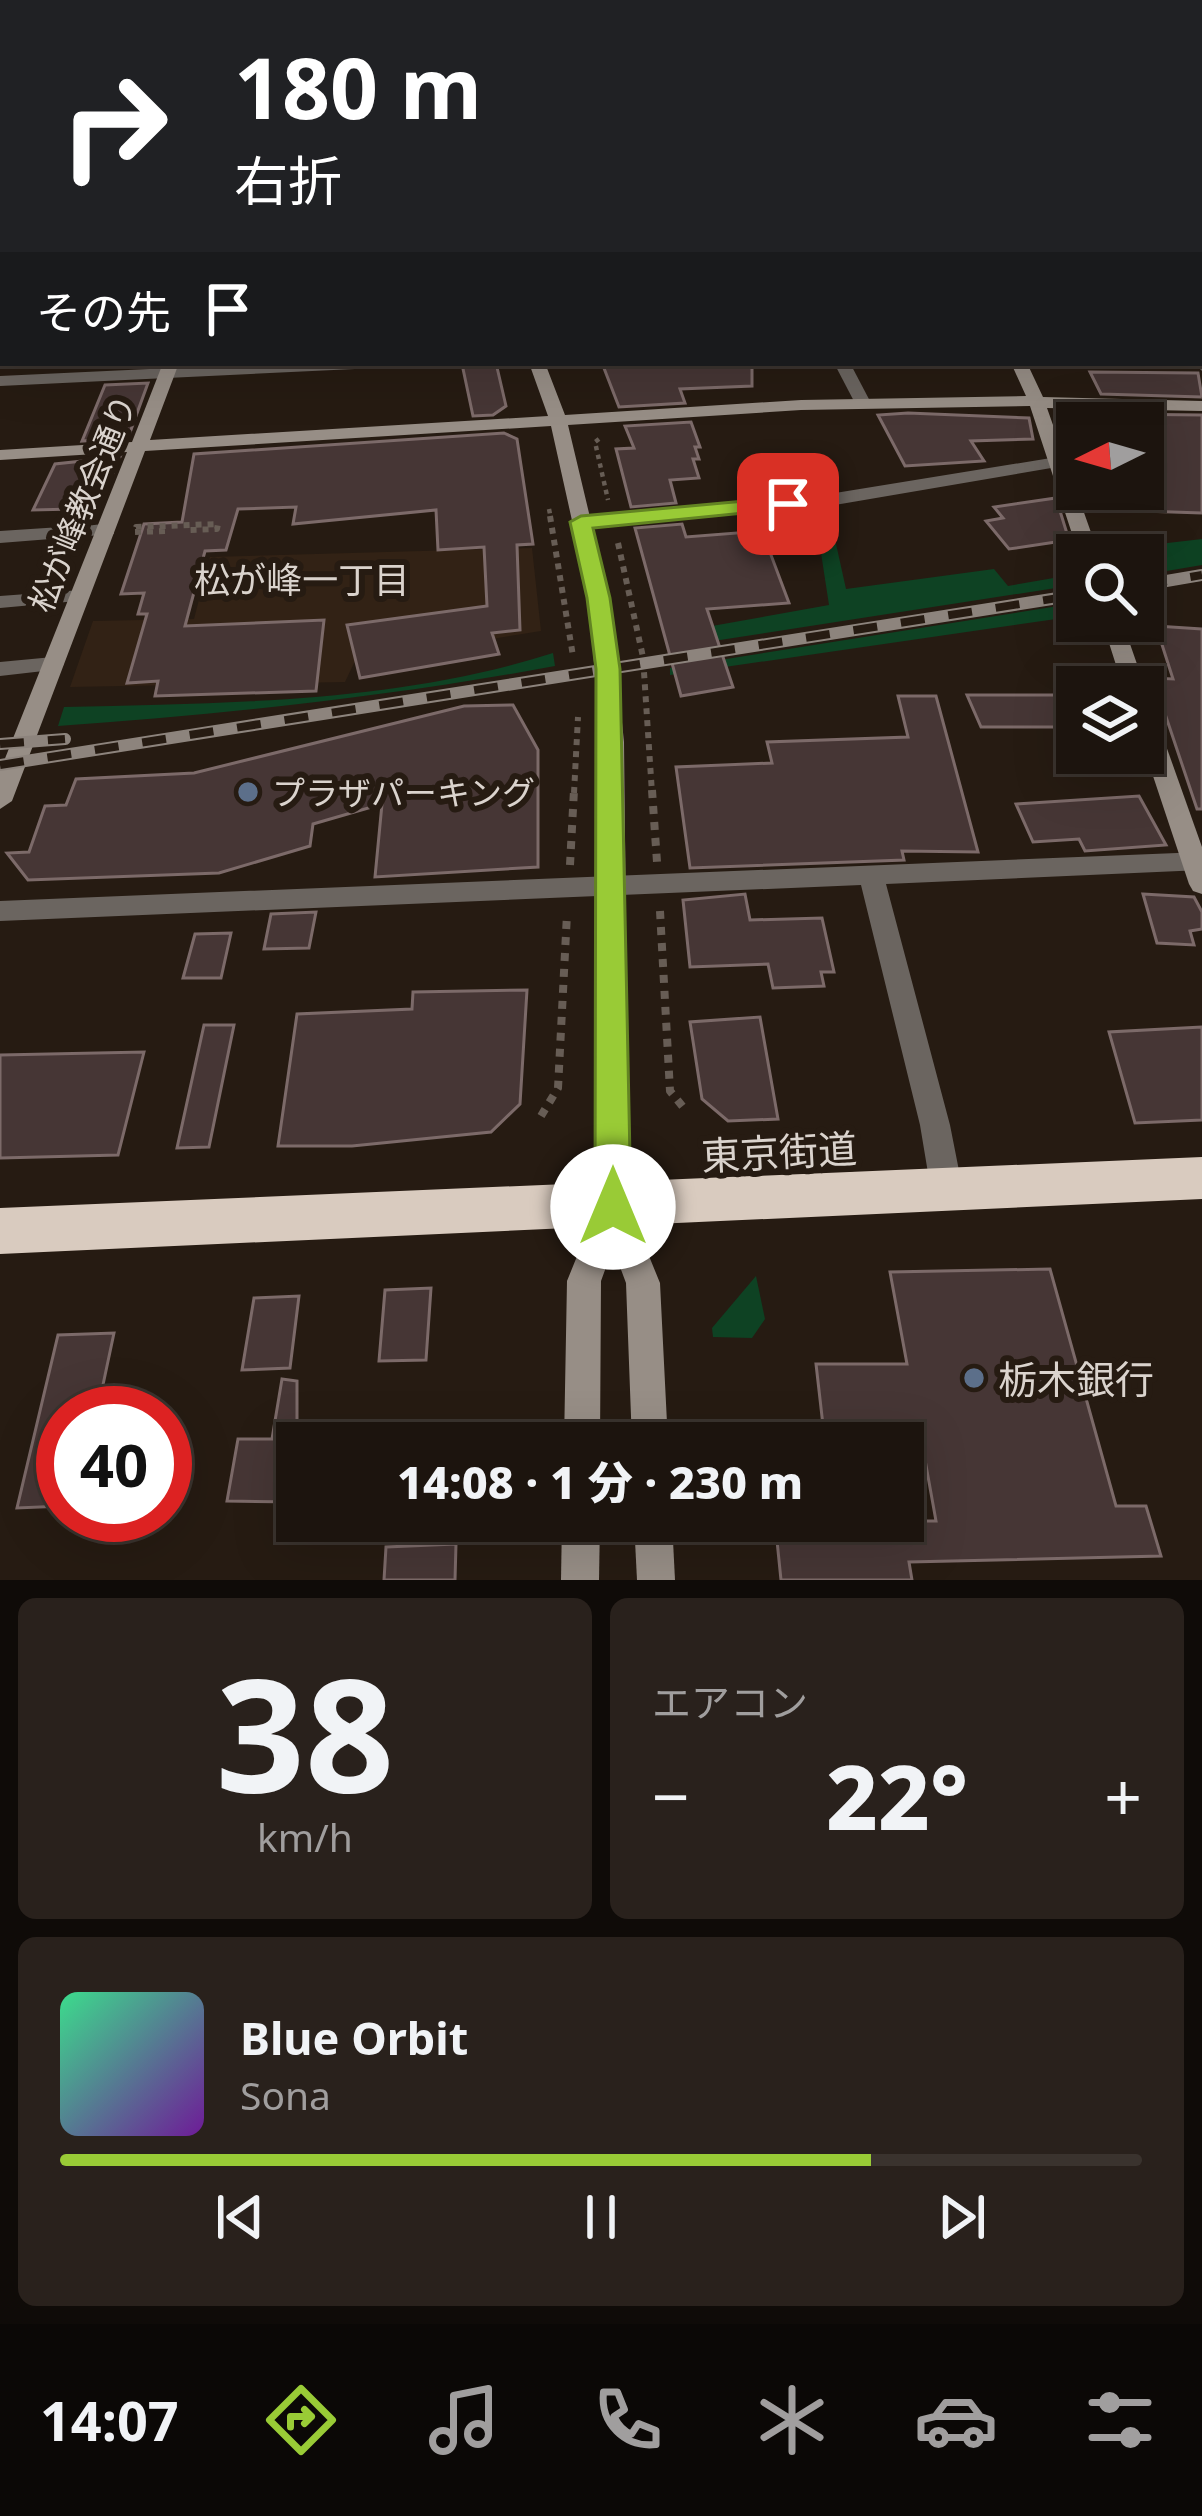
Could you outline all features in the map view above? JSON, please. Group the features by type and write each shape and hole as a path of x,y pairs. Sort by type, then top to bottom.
{"highway":[{"name":"東京街道","path":"0,1231 1202,1178"}],"street":[{"path":"0,380 252,366"},
{"path":"538,366 558,420 599,598 608,669 613,1207 584,1281 582,1422"},
{"path":"844,366 863,403"},
{"path":"1020,366 1056,459"},
{"name":"松が峰教会通り","path":"0,801 169,368"},
{"path":"0,455 863,403 1036,400 1066,405 1202,406"},
{"path":"581,522 829,500 1056,462"},
{"path":"0,537 107,530"},
{"path":"0,602 80,596"},
{"path":"0,669 53,664"},
{"path":"0,910 872,874 1200,868 1164,769"},
{"path":"872,874 935,1125 946,1191"},
{"path":"613,1207 644,1283 649,1422"},
{"path":"580,1580 581,1542"},
{"path":"654,1542 656,1580"}],"path":[{"path":"602,437 595,442 643,657 670,1091 683,1107"},
{"path":"547,499 574,662"},
{"path":"180,525 183,517"},
{"path":"165,531 134,532 136,526 218,524 218,529 188,530"},
{"path":"541,1116 557,1088 579,703"}],"shaded area":[{"path":"532,548 541,631 355,661 345,682 70,687 93,621 194,619 210,557"}],"green space":[{"path":"832,526 846,589 994,569 1008,586 1056,578 1056,588 668,648 667,634 829,605 817,527"},
{"path":"1202,539 1202,565 1164,571 1164,543"},
{"path":"1056,606 1056,619 670,675 670,668"},
{"path":"553,653 555,666 431,687 58,726 64,707 249,701 372,691 494,670"},
{"path":"756,1276 765,1319 752,1338 713,1337 712,1328"}],"building":[{"path":"462,366 497,366 506,406 493,415 473,416"},
{"path":"603,366 752,366 752,386 680,389 685,403 619,407"},
{"path":"1090,372 1198,373 1202,397 1101,394"},
{"path":"148,383 128,438 82,441 105,385"},
{"path":"878,415 1029,418 1033,439 971,441 984,461 905,466"},
{"path":"1164,415 1202,415 1202,513 1143,511 1164,510"},
{"path":"691,422 700,447 695,447 699,459 693,459 699,478 670,480 676,503 631,507 616,449 634,448 625,426"},
{"path":"504,433 517,439 533,544 517,545 520,630 492,633 499,654 360,678 347,625 487,606 484,547 438,550 436,510 293,524 296,507 238,509 226,550 205,551 185,626 324,620 316,691 155,696 158,681 127,683 147,614 138,614 144,593 121,594 144,524 182,522 194,454"},
{"path":"120,457 113,473 97,474 92,487 84,487 74,509 33,510 55,464"},
{"path":"1056,498 1067,534 1056,534 1056,542 1009,549 986,521 1003,518 994,507"},
{"path":"682,524 686,537 762,531 789,603 707,609 733,687 681,696 635,528"},
{"path":"1164,627 1202,629 1202,809 1197,809 1164,711 1164,679 1173,679 1161,642"},
{"path":"967,695 1056,695 1056,727 981,727"},
{"path":"898,696 936,696 978,852 902,851 904,860 690,868 676,767 772,763 767,742 908,737"},
{"name":"プラザパーキング","path":"513,705 538,750 538,867 375,877 382,804 313,824 310,846 219,873 28,880 7,853 29,852 45,806 66,805 76,779 194,773 464,706"},
{"path":"1139,796 1166,845 1085,851 1079,839 1033,842 1016,804"},
{"path":"745,894 750,920 822,918 834,972 821,972 824,986 773,988 768,964 690,967 683,900"},
{"path":"1143,894 1194,897 1202,912 1202,929 1190,931 1194,945 1157,943"},
{"path":"316,912 309,948 264,949 271,914"},
{"path":"231,933 221,978 183,978 195,934"},
{"path":"527,990 520,1104 491,1132 352,1146 278,1146 297,1014 412,1009 413,992"},
{"path":"760,1017 778,1119 728,1121 702,1099 690,1022"},
{"path":"204,1025 234,1025 209,1147 177,1148"},
{"path":"1202,1027 1202,1120 1135,1123 1109,1032"},
{"path":"144,1052 118,1155 0,1158 0,1055"},
{"path":"1050,1269 1116,1506 1146,1506 1161,1556 909,1562 912,1580 781,1580 777,1542 924,1542 924,1521 936,1521 924,1454 924,1422 823,1422 816,1364 907,1364 890,1272"},
{"path":"431,1288 426,1360 379,1361 385,1290"},
{"path":"299,1296 290,1368 242,1370 254,1298"},
{"path":"114,1333 103,1386 46,1386 58,1335"},
{"path":"282,1379 297,1381 297,1422 276,1422 276,1502 227,1501 238,1439 272,1439"},
{"path":"36,1428 36,1507 17,1508"},
{"path":"456,1544 455,1580 384,1580 386,1547"}],"railway":[{"path":"1164,581 1202,575"},
{"path":"0,765 1056,598"},
{"path":"0,744 65,739"}],"place":[{"name":"プラザパーキング","path":"248,792"},
{"name":"栃木銀行","path":"974,1378"}],"district":[{"name":"松が峰一丁目","path":"302,579"}],"route":[{"path":"613,1207 608,669 599,598 581,522 788,504"}]}
